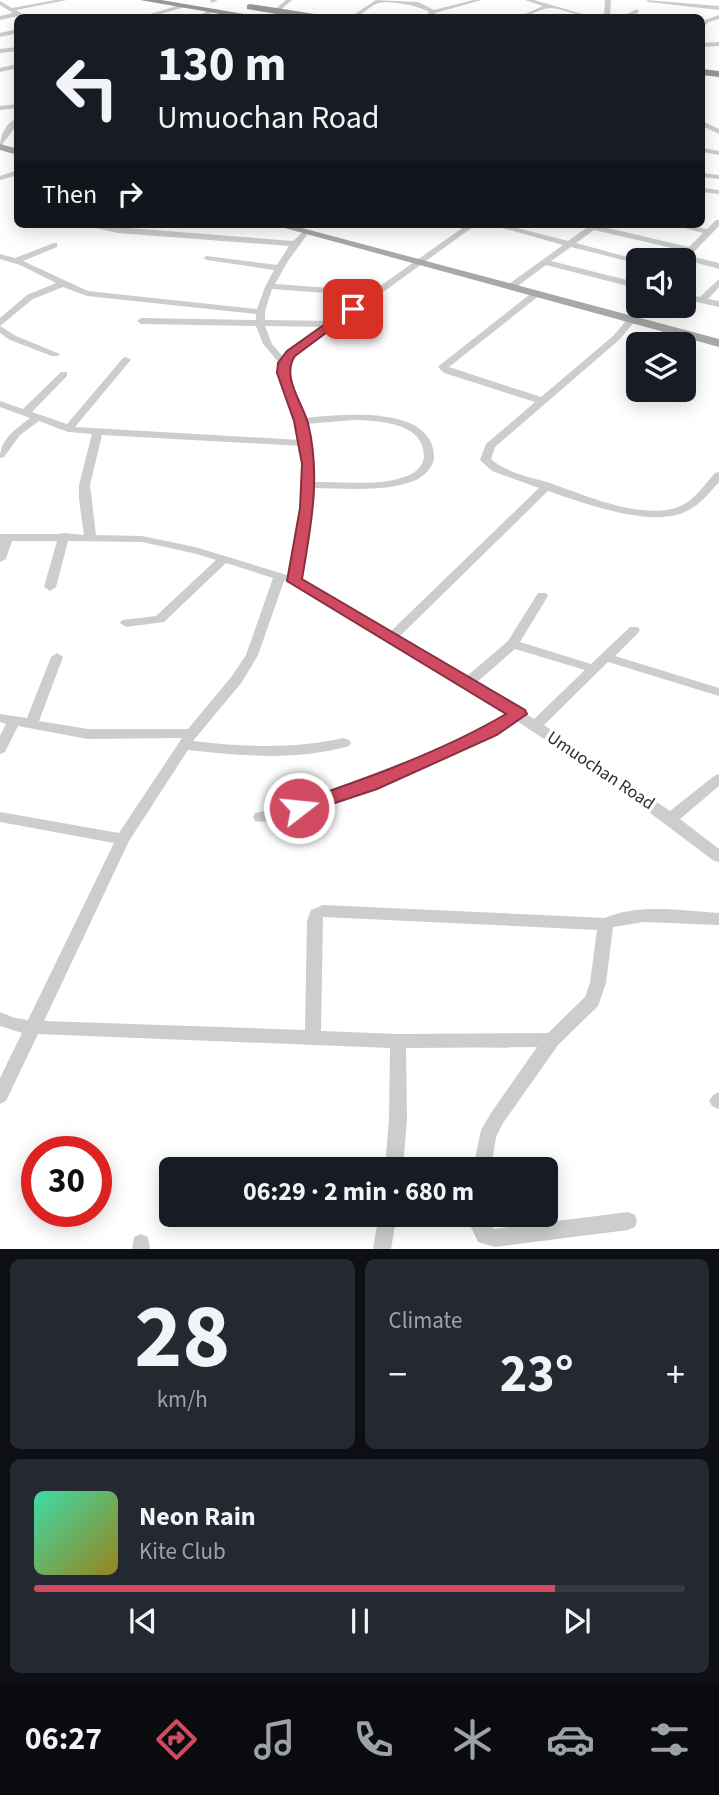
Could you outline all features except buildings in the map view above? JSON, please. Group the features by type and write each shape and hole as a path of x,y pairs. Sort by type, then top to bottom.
{"highway":[{"path":"144,0 186,6 209,2 295,14"},
{"path":"186,6 209,2 250,14"}],"main road":[{"path":"301,228 719,342"}],"street":[{"path":"0,3 19,14 64,0"},
{"path":"276,11 289,0"},
{"path":"436,14 479,0"},
{"path":"527,0 578,14"},
{"path":"649,0 719,8"},
{"path":"358,14 379,1 418,4 432,14"},
{"path":"154,14 186,6"},
{"path":"529,14 548,6"},
{"path":"630,14 636,11"},
{"path":"0,105 14,106"},
{"path":"0,146 14,122"},
{"path":"692,248 719,222"},
{"path":"103,228 294,244"},
{"path":"284,363 271,349 260,323 261,312 270,286 301,228"},
{"path":"0,1096 123,839 188,739 237,679 252,655 287,579 309,485 306,443 301,421 283,373 284,363 291,354 331,324 467,228"},
{"path":"506,228 626,259"},
{"path":"512,286 591,228"},
{"path":"604,228 661,248"},
{"path":"686,228 719,240"},
{"path":"17,260 54,245"},
{"path":"207,258 281,268"},
{"path":"2,259 17,260 87,292 261,312"},
{"path":"696,259 719,266"},
{"path":"545,262 626,283"},
{"path":"702,300 719,282"},
{"path":"0,323 30,297 64,283"},
{"path":"270,286 374,294"},
{"path":"537,293 443,367 542,401"},
{"path":"696,299 719,304"},
{"path":"634,320 490,446 485,460 496,470 636,512 658,515 681,511 690,506 719,475"},
{"path":"141,321 331,324"},
{"path":"0,329 13,338 55,355"},
{"path":"68,429 125,359"},
{"path":"25,413 64,374"},
{"path":"0,404 68,429 97,433 168,434 306,443"},
{"path":"0,455 16,433 37,418"},
{"path":"301,421 366,418 393,420 418,432 429,454 427,465 422,471 403,480 309,485"},
{"path":"0,432 16,433"},
{"path":"90,536 91,525 84,493 87,459 97,433"},
{"path":"392,637 547,486"},
{"path":"0,559 4,536"},
{"name":"Umuochan Road","path":"4,536 142,539 224,559 287,579 392,637 519,714 671,818 719,857"},
{"path":"50,587 64,536"},
{"path":"126,623 160,619 224,559"},
{"path":"467,683 513,644 542,596"},
{"path":"536,726 634,629"},
{"path":"513,644 594,669"},
{"path":"30,725 57,657"},
{"path":"605,657 719,692"},
{"path":"260,817 334,798 370,784 491,730 519,714"},
{"path":"0,718 88,734 188,739 270,753 317,750 344,743"},
{"path":"0,749 15,721"},
{"path":"671,818 719,779"},
{"path":"0,817 123,839"},
{"path":"313,1037 315,921 316,914 323,911 606,924 614,919 636,917 719,919"},
{"path":"483,1157 487,1136 497,1118 552,1040 592,1001 598,983 606,924"},
{"path":"5,1024 398,1041 552,1040"},
{"path":"395,1157 398,1041"},
{"path":"480,1227 485,1236 495,1238 628,1221"},
{"path":"382,1249 386,1227"}],"route":[{"path":"299,808 370,784 491,730 519,714 295,581 307,508 309,464 301,421 283,373 284,363 291,354 353,309"}]}
